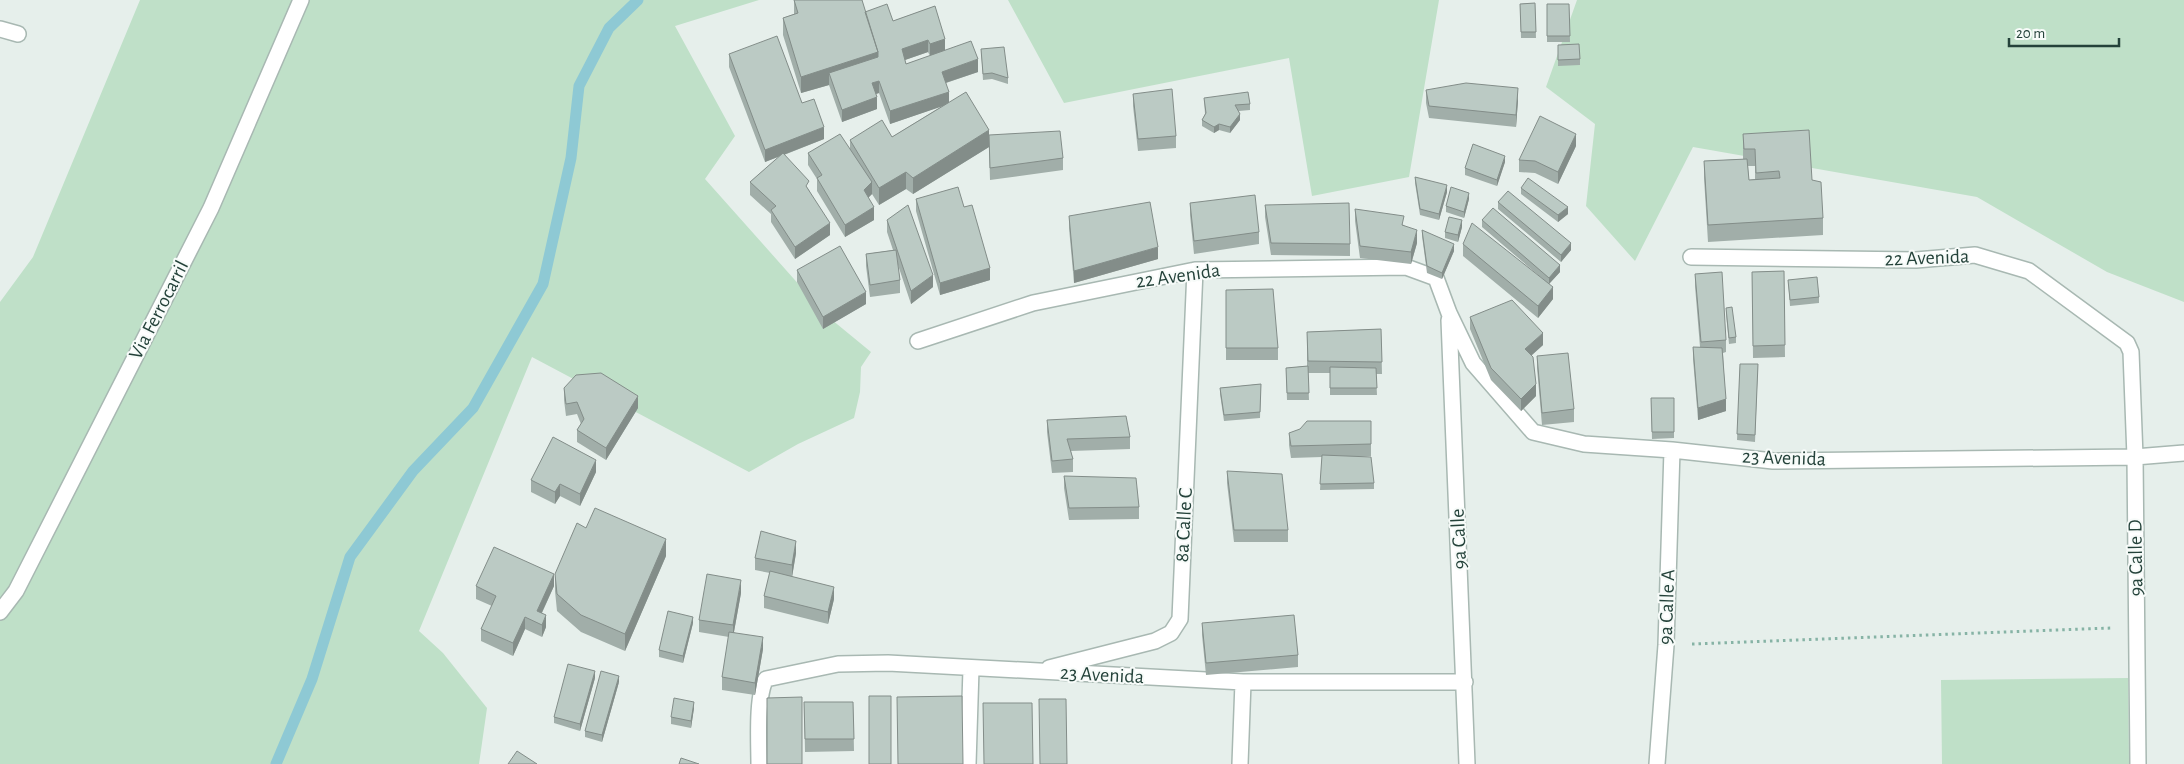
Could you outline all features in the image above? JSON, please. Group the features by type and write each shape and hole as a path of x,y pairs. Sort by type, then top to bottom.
{"street":[{"name":"Via Ferrocarril","path":"0,612 16,591 211,208 302,0"},
{"path":"0,29 18,34"},
{"name":"22 Avenida","path":"1691,257 1916,260 1975,255 2029,271 2127,343 2131,352"},
{"name":"22 Avenida","path":"918,341 1033,303 1195,270 1406,267 1436,278 1449,314"},
{"name":"8a Calle C","path":"1032,672 1155,641 1171,632 1180,619 1195,270"},
{"name":"23 Avenida","path":"1449,314 1473,363 1533,432 1584,444 1773,460 2135,457 2184,453"},
{"name":"9a Calle","path":"1449,314 1467,764"},
{"name":"9a Calle D","path":"2131,352 2135,457 2138,764"},
{"name":"9a Calle A","path":"1657,764 1666,645 1672,450"},
{"name":"23 Avenida","path":"759,764 760,702 762,685 766,679 838,664 888,663 971,669 1244,682 1465,682"},
{"path":"968,764 971,669"},
{"path":"1240,764 1244,682"}],"path":[{"path":"1666,645 2136,627"}],"green space":[{"path":"140,0 759,0 675,26 735,136 705,179 826,315 871,352 861,367 860,392 854,418 798,444 749,472 532,357 419,631 443,653 487,708 479,764 0,764 0,302 33,257"},
{"path":"1008,0 1439,0 1409,177 1312,196 1289,58 1064,103"},
{"path":"1577,0 2184,0 2184,302 2107,272 1977,197 1693,147 1635,261 1586,206 1595,124 1546,87"},
{"path":"2128,678 2129,764 1942,764 1941,680"}],"building":[{"path":"794,0 862,0 878,52 801,77 783,18 798,13"},
{"path":"1535,3 1536,32 1521,32 1520,4"},
{"path":"887,4 893,21 935,6 945,39 930,44 928,40 902,49 906,64 971,41 978,59 942,72 949,92 890,111 879,81 872,83 877,97 842,110 829,73 878,57 865,12"},
{"path":"1547,4 1569,4 1570,36 1547,36"},
{"path":"777,36 802,103 814,99 824,127 765,150 729,54"},
{"path":"1579,44 1580,59 1558,60 1558,45"},
{"path":"1004,47 1008,78 992,73 983,74 981,49"},
{"path":"1466,83 1518,88 1516,115 1429,106 1426,90"},
{"path":"1172,89 1176,136 1138,139 1133,94"},
{"path":"966,92 989,130 913,178 906,172 879,188 850,140 882,120 892,137"},
{"path":"1248,92 1250,104 1235,105 1240,114 1230,127 1219,124 1214,127 1202,120 1206,113 1204,98"},
{"path":"1540,116 1576,134 1558,172 1535,161 1519,160"},
{"path":"1809,130 1812,180 1821,182 1823,218 1708,225 1704,161 1747,159 1749,180 1780,178 1779,171 1756,173 1755,149 1744,149 1743,134"},
{"path":"1060,131 1063,158 990,168 989,135"},
{"path":"840,134 872,182 864,190 874,207 845,225 817,178 822,175 808,153"},
{"path":"1473,144 1505,156 1497,180 1465,168"},
{"path":"783,153 809,181 806,186 830,223 795,247 771,210 776,206 750,182"},
{"path":"1415,177 1447,185 1439,214 1420,209"},
{"path":"1528,178 1568,207 1558,215 1521,188"},
{"path":"958,187 964,207 972,205 990,268 940,283 916,199"},
{"path":"1451,187 1469,193 1464,212 1446,206"},
{"path":"1508,191 1571,243 1561,255 1498,202"},
{"path":"1255,195 1259,232 1194,241 1190,203"},
{"path":"1150,202 1158,247 1074,271 1069,216"},
{"path":"1349,203 1350,244 1271,243 1265,205"},
{"path":"908,205 933,275 911,291 887,220"},
{"path":"1493,208 1560,265 1549,278 1482,220"},
{"path":"1355,209 1404,216 1402,225 1417,230 1411,252 1360,246"},
{"path":"1449,217 1462,220 1458,235 1445,232"},
{"path":"1472,223 1553,287 1538,306 1463,244"},
{"path":"1422,230 1454,244 1442,273 1427,266"},
{"path":"840,246 866,292 823,317 797,270"},
{"path":"896,250 900,280 870,285 866,254"},
{"path":"1784,271 1785,345 1753,346 1752,272"},
{"path":"1722,272 1726,340 1701,342 1695,274"},
{"path":"1817,277 1819,297 1790,300 1788,280"},
{"path":"1273,289 1278,348 1226,348 1226,290"},
{"path":"1512,300 1543,333 1525,349 1533,357 1536,384 1521,399 1491,368 1470,317"},
{"path":"1732,307 1736,337 1729,338 1726,308"},
{"path":"1381,329 1382,362 1308,361 1307,332"},
{"path":"1693,347 1722,348 1726,399 1698,408"},
{"path":"1568,353 1574,409 1542,413 1537,356"},
{"path":"1740,364 1758,364 1755,435 1737,434"},
{"path":"1308,366 1309,393 1287,393 1286,368"},
{"path":"1330,367 1376,368 1377,388 1330,388"},
{"path":"601,373 638,396 606,448 577,430 584,419 577,402 566,404 564,388 576,375"},
{"path":"1261,384 1260,412 1224,415 1220,388"},
{"path":"1651,398 1674,398 1674,432 1652,432"},
{"path":"1126,416 1130,437 1067,439 1073,459 1052,461 1047,420"},
{"path":"1307,421 1371,421 1371,444 1291,446 1289,433 1300,429"},
{"path":"553,437 596,460 580,494 560,484 555,492 531,480"},
{"path":"1322,455 1371,457 1374,483 1320,484"},
{"path":"1227,471 1282,474 1288,530 1234,530"},
{"path":"1064,476 1136,478 1139,507 1069,508"},
{"path":"595,508 666,539 625,634 581,615 557,594 555,574 577,523 586,528"},
{"path":"761,531 796,541 792,565 755,558"},
{"path":"494,547 554,574 537,611 546,615 542,625 525,617 513,643 481,629 496,596 476,586"},
{"path":"770,571 834,587 828,612 764,596"},
{"path":"707,574 741,580 733,625 699,620"},
{"path":"668,611 693,617 683,656 659,650"},
{"path":"1294,615 1298,655 1206,663 1202,623"},
{"path":"729,632 763,637 755,683 722,677"},
{"path":"568,664 595,671 580,724 554,717"},
{"path":"601,671 619,676 602,735 585,731"},
{"path":"869,696 891,696 891,764 869,764"},
{"path":"962,696 963,764 898,764 897,697"},
{"path":"802,697 802,764 767,764 767,698"},
{"path":"674,698 694,702 691,721 671,717"},
{"path":"1039,699 1066,699 1067,764 1040,764"},
{"path":"804,702 853,702 854,739 805,739"},
{"path":"983,703 1032,703 1033,764 984,764"},
{"path":"517,751 537,764 508,764"},
{"path":"681,758 699,764 679,764"}],"waterway":[{"path":"276,764 312,679 350,557 413,471 473,408 543,284 571,158 579,86 609,28 638,0"}]}
